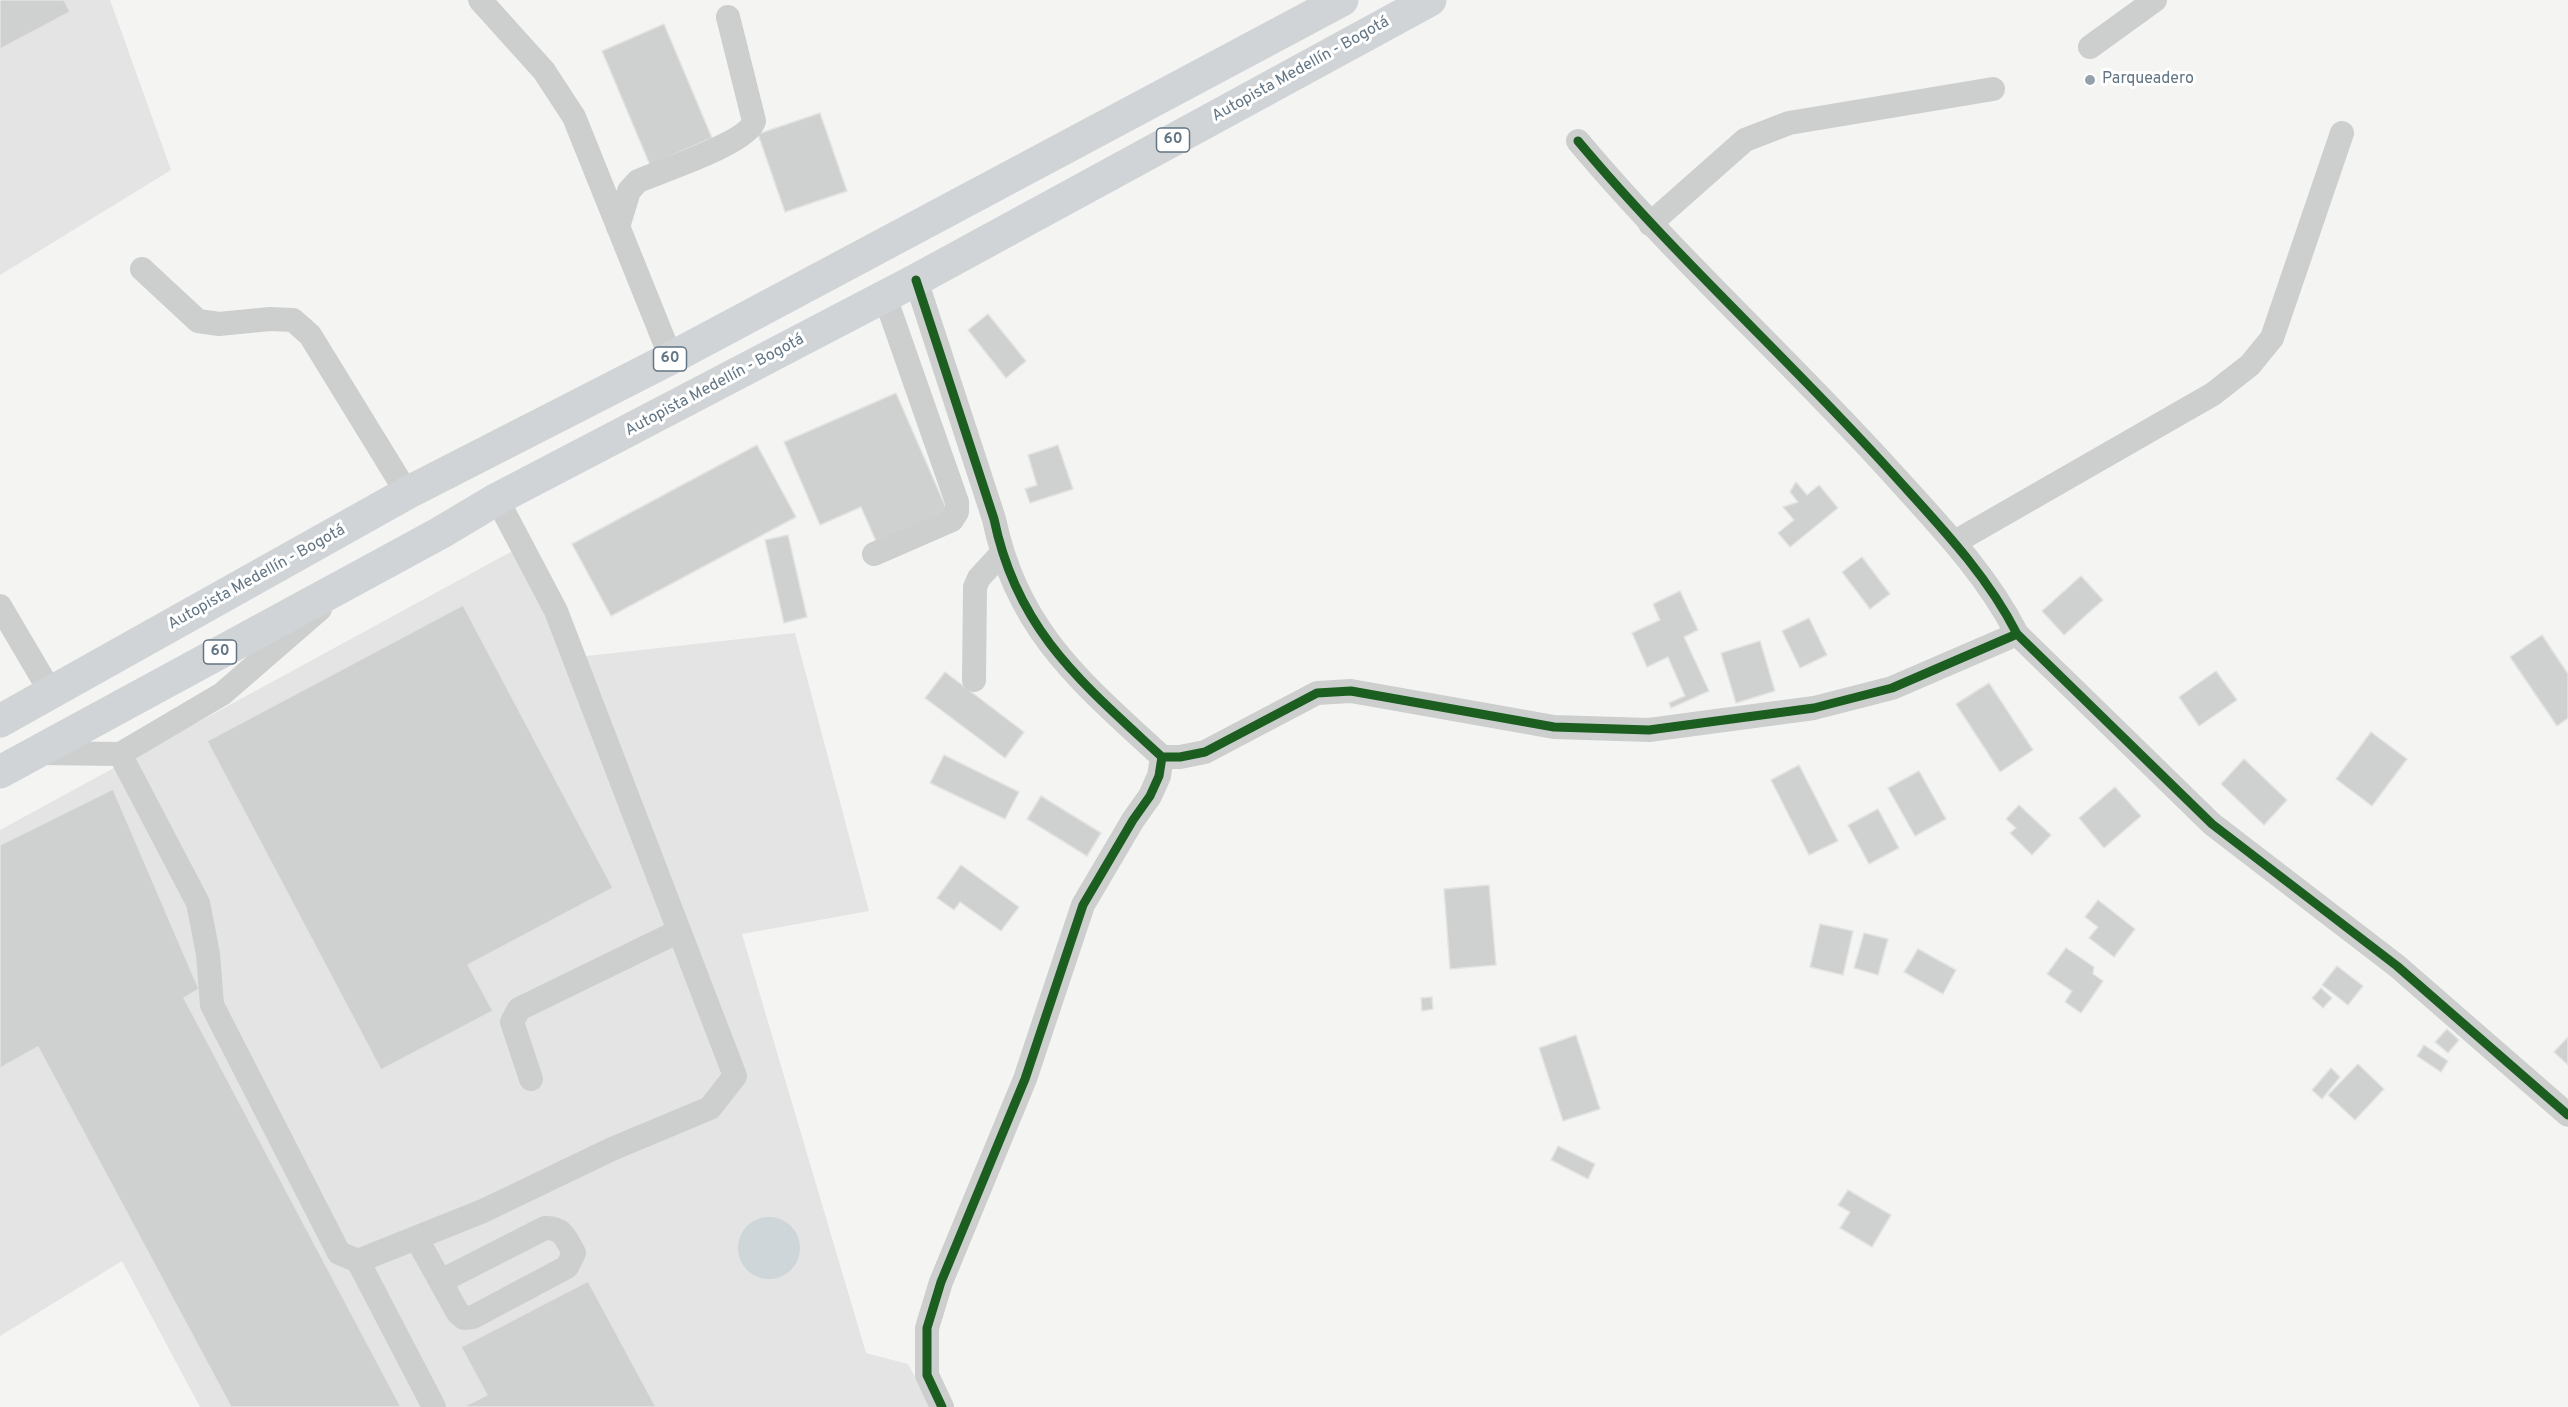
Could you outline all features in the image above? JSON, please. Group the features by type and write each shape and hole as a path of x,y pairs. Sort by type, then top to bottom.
{"highway":[{"name":"Autopista Medellín - Bogotá","path":"0,721 407,493 671,358 1342,0"},
{"name":"Autopista Medellín - Bogotá","path":"0,772 497,499 885,297 1430,0"}],"street":[{"path":"480,0 544,71 574,117 671,358"},
{"path":"2090,47 2155,0"},
{"path":"618,227 629,191 638,181 724,146 753,128 754,121 728,17"},
{"path":"1650,224 1745,140 1789,123 1993,89"},
{"path":"1955,542 2213,394 2250,365 2272,338 2342,133"},
{"path":"1578,141 1650,224 1826,400 1955,542 2001,601 2017,634 2212,824 2397,966 2568,1115"},
{"path":"142,269 198,321 219,324 270,319 293,320 310,335 407,493"},
{"path":"916,280 994,519 1001,554 1035,627 1070,669 1162,757 1180,757 1205,752 1317,693 1351,691 1566,728 1649,730 1814,708 1892,688 2017,634"},
{"path":"874,554 951,520 957,512 957,502 885,297"},
{"path":"358,1262 417,1239 710,1108 735,1076 556,611 497,499"},
{"path":"974,680 975,587 979,578 1001,554"},
{"path":"32,753 120,754 222,694 354,579"},
{"path":"0,606 50,691"},
{"path":"120,754 198,903 208,954 212,1005 339,1253 358,1262 434,1407"},
{"path":"942,1407 927,1375 927,1328 941,1282 1025,1079 1083,905 1132,820 1150,796 1159,776 1162,757"},
{"path":"531,1079 512,1022 519,1009 679,931"},
{"path":"417,1239 458,1313 464,1318 473,1317 567,1268 574,1252 562,1232 554,1227 545,1228 441,1281"}],"shaded area":[{"path":"0,0 110,0 171,170 0,275"},
{"path":"518,548 578,657 795,633 869,911 742,934 866,1353 908,1364 931,1407 200,1407 122,1261 0,1336 0,830"},
{"path":"763,1217 775,1217 791,1226 798,1236 800,1248 798,1260 791,1270 775,1279 763,1279 752,1274 743,1265 738,1254 738,1242 743,1231 752,1222"}],"building":[{"path":"0,0 64,0 70,12 0,49"},
{"path":"664,24 712,138 650,165 602,51"},
{"path":"820,113 847,191 785,212 758,134"},
{"path":"988,314 1026,361 1006,378 968,330"},
{"path":"896,393 947,510 876,541 861,507 820,525 784,442"},
{"path":"757,445 796,517 611,616 572,544"},
{"path":"1058,445 1073,489 1030,503 1025,489 1037,485 1028,455"},
{"path":"1796,482 1807,495 1819,485 1838,508 1790,547 1778,533 1794,520 1783,507 1798,502 1790,492"},
{"path":"788,535 807,617 784,623 765,540"},
{"path":"1862,557 1890,594 1870,609 1842,572"},
{"path":"2081,576 2103,600 2064,635 2042,611"},
{"path":"1680,591 1698,630 1684,637 1709,691 1671,708 1669,703 1685,696 1668,657 1647,667 1632,633 1660,620 1653,604"},
{"path":"463,605 613,888 468,965 493,1011 381,1070 207,741"},
{"path":"1809,618 1827,655 1800,668 1782,631"},
{"path":"2542,635 2568,674 2568,718 2557,726 2510,657"},
{"path":"1760,641 1775,691 1736,703 1721,653"},
{"path":"2216,671 2237,700 2199,726 2179,697"},
{"path":"945,672 1024,732 1005,758 925,698"},
{"path":"1989,683 2033,750 2000,772 1956,704"},
{"path":"2371,732 2407,759 2372,806 2336,779"},
{"path":"944,755 1019,792 1005,819 930,783"},
{"path":"2244,759 2287,800 2264,825 2221,784"},
{"path":"1799,765 1838,841 1809,855 1771,780"},
{"path":"1919,771 1946,819 1915,836 1888,788"},
{"path":"2115,787 2141,816 2104,848 2079,818"},
{"path":"113,789 199,989 184,998 401,1407 231,1407 38,1047 0,1068 0,845"},
{"path":"1041,796 1101,833 1087,856 1027,819"},
{"path":"2019,805 2051,835 2032,855 2010,833 2016,828 2006,819"},
{"path":"1878,809 1899,848 1869,864 1848,825"},
{"path":"961,865 1019,907 1001,931 960,902 954,910 937,898"},
{"path":"1489,885 1496,965 1450,969 1444,889"},
{"path":"2098,900 2135,929 2114,957 2089,938 2098,927 2085,917"},
{"path":"1820,924 1853,931 1843,975 1810,967"},
{"path":"1864,933 1888,939 1878,975 1854,968"},
{"path":"2066,948 2094,967 2093,974 2103,981 2081,1013 2065,1002 2072,991 2047,974"},
{"path":"1918,949 1956,970 1943,994 1904,972"},
{"path":"2337,966 2363,986 2348,1005 2322,985"},
{"path":"2321,988 2332,998 2323,1008 2312,998"},
{"path":"1432,997 1433,1009 1422,1011 1421,998"},
{"path":"2447,1029 2459,1040 2448,1053 2435,1042"},
{"path":"1576,1035 1600,1109 1563,1121 1539,1048"},
{"path":"2568,1037 2568,1065 2554,1052"},
{"path":"2424,1045 2448,1061 2441,1072 2417,1056"},
{"path":"2358,1064 2384,1089 2355,1120 2328,1095"},
{"path":"2331,1068 2340,1077 2322,1099 2312,1090"},
{"path":"1558,1146 1595,1164 1588,1179 1551,1160"},
{"path":"1848,1190 1891,1215 1872,1247 1840,1228 1850,1212 1838,1205"},
{"path":"588,1281 656,1407 463,1407 487,1395 461,1347"}],"cycle path":[{"path":"1578,141 1654,226 1814,390 1927,511 1991,590 2017,634"},
{"path":"916,280 1005,558 1019,593 1036,624 1080,679 1162,757 1180,757 1205,752 1317,693 1351,691 1554,727 1649,730 1814,708 1892,688 2017,634 2212,824 2397,966 2568,1115"},
{"path":"942,1407 927,1375 927,1328 941,1282 1025,1079 1083,905 1133,820 1150,796 1159,776 1162,757"}],"place":[{"name":"Parqueadero","path":"2090,80"}]}
